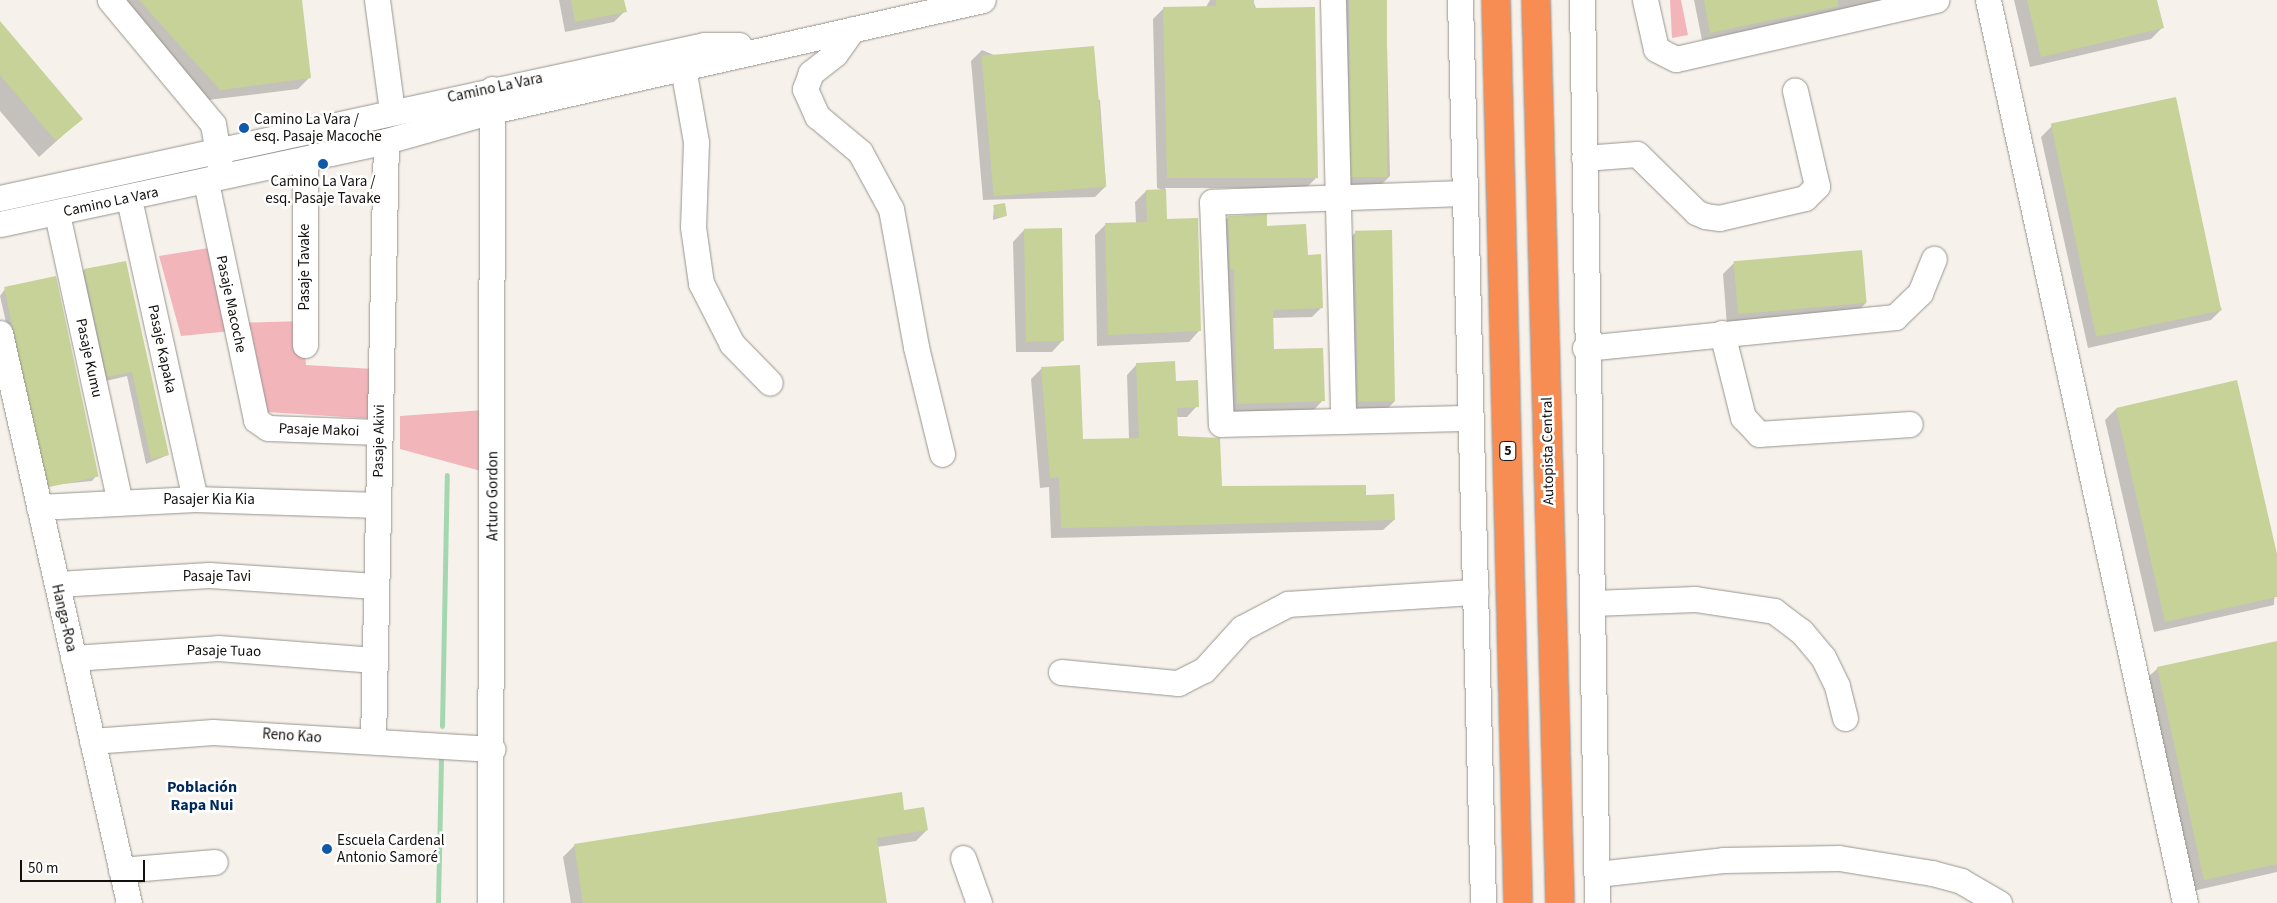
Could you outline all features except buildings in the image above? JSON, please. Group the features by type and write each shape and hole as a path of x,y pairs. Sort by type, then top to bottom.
{"highway":[{"name":"5","path":"1496,0 1518,903"},
{"name":"Autopista Central","path":"1536,0 1560,903"}],"street":[{"path":"110,0 213,124 216,150 214,180"},
{"path":"377,0 392,111"},
{"name":"Camino La Vara","path":"1,197 392,111 492,100 683,68 983,0"},
{"path":"1333,0 1343,421"},
{"path":"1460,0 1483,903"},
{"path":"1582,0 1585,348 1597,903"},
{"path":"1645,0 1656,49 1676,59 1936,0"},
{"path":"1988,0 2185,903"},
{"path":"853,29 836,54 811,73 805,89 817,116 860,152 890,209 916,347 942,454"},
{"name":"Camino La Vara","path":"0,224 129,199 386,141 492,100 704,45 776,46"},
{"path":"683,68 696,142 693,227 701,283 732,344 770,383"},
{"path":"1584,158 1637,154 1696,212 1705,216 1719,218 1805,198 1817,186 1795,91"},
{"name":"Arturo Gordon","path":"490,903 492,749 492,100"},
{"name":"Pasaje Akivi","path":"373,741 386,141"},
{"name":"Pasaje Tavake","path":"304,345 305,160"},
{"name":"Pasaje Macoche","path":"214,180 259,424"},
{"path":"1465,193 1212,202 1221,424 1471,418"},
{"name":"Pasaje Kapaka","path":"129,199 195,498"},
{"name":"Pasaje Kumu","path":"57,214 120,502"},
{"path":"1585,348 1895,317 1920,293 1934,260"},
{"name":"Hanga-Roa","path":"0,333 129,903"},
{"path":"1722,333 1743,417 1759,434 1910,424"},
{"name":"Pasaje Makoi","path":"259,424 379,432"},
{"name":"Pasajer Kia Kia","path":"39,507 195,498 378,505"},
{"name":"Pasaje Tavi","path":"57,584 209,575 376,586"},
{"path":"1061,672 1178,683 1204,670 1242,628 1288,604 1476,592"},
{"path":"1592,603 1695,599 1774,611 1801,631 1823,657 1837,686 1844,718"},
{"name":"Pasaje Tuao","path":"73,658 218,648 375,660"},
{"name":"Reno Kao","path":"92,741 213,732 492,749"},
{"path":"963,858 979,903"},
{"path":"1597,874 1715,861 1840,858 1932,872 1961,881 1999,903"},
{"path":"121,870 215,862"}],"shaded area":[{"path":"1670,0 1681,0 1688,35 1672,38"},
{"path":"215,247 235,323 302,321 306,365 374,369 377,419 267,412 251,329 181,336 159,256"},
{"path":"484,410 481,471 400,449 400,416"}],"waterway":[{"path":"442,726 447,475"},
{"path":"438,903 441,754"}],"place":[{"name":"Camino La Vara / esq. Pasaje Macoche","path":"244,128"},
{"name":"Camino La Vara / esq. Pasaje Tavake","path":"323,164"},
{"name":"Escuela Cardenal Antonio Samoré","path":"327,849"}],"district":[{"name":"Población Rapa Nui","path":"202,796"}]}
